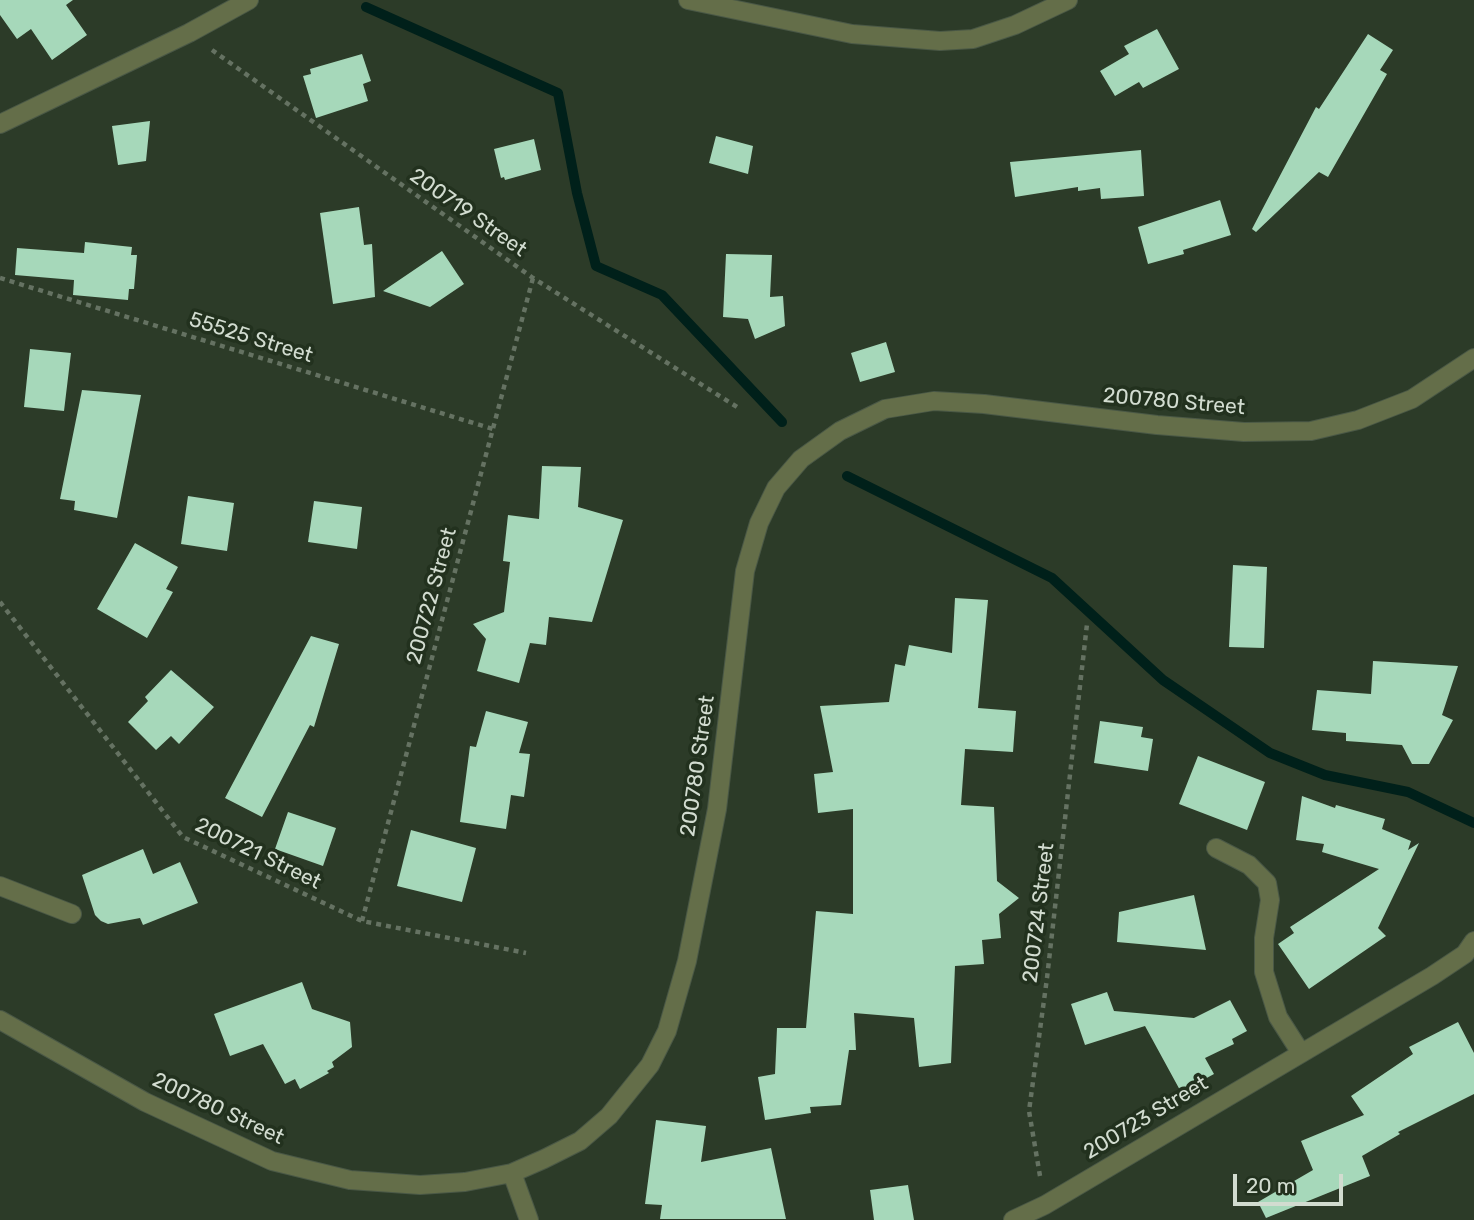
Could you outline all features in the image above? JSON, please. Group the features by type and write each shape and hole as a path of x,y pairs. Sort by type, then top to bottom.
{"street":[{"path":"0,124 189,33 249,0"},
{"path":"688,0 852,34 940,41 973,39 1068,0"},
{"name":"200780 Street","path":"0,1020 145,1102 272,1161 350,1181 420,1185 466,1182 512,1172 580,1141 609,1116 650,1065 667,1031 687,961 717,808 745,571 759,523 776,488 801,458 840,431 886,409 934,401 1244,432 1311,431 1358,420 1412,399 1474,358"},
{"path":"1216,848 1249,865 1267,883 1270,901 1264,938 1264,972 1278,1017 1301,1053"},
{"path":"0,886 72,915"},
{"name":"200723 Street","path":"1013,1220 1045,1205 1433,976 1465,954 1474,941"},
{"path":"512,1172 529,1220"}],"path":[{"name":"200719 Street","path":"189,33 533,278 737,407"},
{"name":"55525 Street","path":"0,278 493,429"},
{"name":"200722 Street","path":"362,921 533,278"},
{"name":"200721 Street","path":"0,602 183,837 362,921 526,953"},
{"name":"200724 Street","path":"1045,1205 1029,1111 1048,978 1087,624"}],"building":[{"path":"0,0 73,0 66,5 87,35 52,60 31,29 17,39 0,15"},
{"path":"1157,29 1179,69 1143,88 1139,82 1115,96 1100,71 1129,54 1124,46"},
{"path":"1368,34 1393,50 1380,70 1387,74 1328,177 1319,172 1256,232 1252,229 1316,107 1319,109"},
{"path":"362,54 371,81 363,84 368,101 316,118 303,76 311,74 310,69"},
{"path":"150,121 146,161 118,165 112,126"},
{"path":"716,136 753,146 748,174 709,163"},
{"path":"534,139 541,170 505,180 504,177 501,178 494,149"},
{"path":"1141,150 1144,196 1101,199 1100,188 1078,191 1078,187 1015,197 1010,162"},
{"path":"1220,200 1231,235 1183,250 1184,254 1148,264 1138,227"},
{"path":"359,207 364,245 372,244 375,297 333,304 320,213"},
{"path":"85,242 132,247 131,255 137,255 134,289 129,289 128,300 73,295 74,280 15,275 17,248 84,253"},
{"path":"442,251 464,284 430,307 383,291"},
{"path":"726,254 772,255 770,297 783,296 785,326 755,339 748,319 723,317"},
{"path":"886,342 895,372 860,382 851,353"},
{"path":"30,349 71,353 64,411 24,407"},
{"path":"82,390 141,395 117,518 74,510 75,501 60,499"},
{"path":"542,466 581,467 578,507 623,520 592,622 549,617 546,645 530,643 519,683 477,671 486,639 473,624 504,612 510,562 503,561 508,515 539,519"},
{"path":"188,496 234,503 227,551 181,544"},
{"path":"314,501 362,507 357,549 308,542"},
{"path":"135,543 178,567 166,589 173,592 147,638 97,609"},
{"path":"1233,565 1267,567 1264,648 1229,647"},
{"path":"955,598 988,600 978,708 1016,711 1013,752 965,749 961,805 994,807 997,881 1019,898 999,914 1001,938 982,940 984,964 955,966 951,1063 919,1067 914,1018 854,1013 856,1050 849,1050 841,1105 810,1107 811,1113 765,1120 758,1077 775,1074 777,1028 806,1028 816,911 853,914 853,809 818,813 814,774 833,772 820,706 889,702 895,664 905,666 909,645 952,653"},
{"path":"311,636 339,644 314,727 310,725 262,817 225,798"},
{"path":"1373,661 1458,666 1442,715 1453,720 1429,764 1412,764 1402,745 1346,741 1346,733 1312,730 1317,690 1371,694"},
{"path":"171,670 214,707 179,744 171,736 156,750 128,722 148,701 145,697"},
{"path":"486,711 528,722 519,753 530,754 524,797 511,795 506,829 460,822 470,746 476,747"},
{"path":"1100,721 1143,727 1141,737 1153,739 1148,771 1094,763"},
{"path":"1198,756 1265,782 1247,830 1179,804"},
{"path":"1302,796 1335,808 1336,805 1385,819 1382,829 1411,841 1408,850 1419,843 1378,928 1386,936 1309,989 1278,944 1294,933 1290,927 1379,869 1322,852 1324,844 1296,840"},
{"path":"288,812 336,828 323,866 275,849"},
{"path":"411,830 476,848 462,902 397,886"},
{"path":"143,849 153,874 180,862 198,903 143,925 140,918 108,924 101,921 95,915 82,875"},
{"path":"1194,895 1206,950 1117,942 1119,912"},
{"path":"302,982 312,1009 350,1022 352,1047 332,1062 334,1067 327,1071 329,1073 300,1089 295,1079 285,1084 263,1044 230,1056 214,1014"},
{"path":"1107,992 1114,1011 1194,1018 1230,1000 1247,1031 1232,1039 1234,1044 1205,1058 1214,1074 1181,1092 1145,1026 1085,1045 1071,1004"},
{"path":"1458,1022 1474,1053 1474,1094 1398,1132 1400,1134 1362,1156 1370,1176 1266,1218 1258,1202 1313,1170 1301,1141 1364,1115 1351,1096 1413,1054 1409,1047"},
{"path":"656,1120 706,1126 701,1162 771,1148 786,1219 660,1219 662,1205 645,1204"},
{"path":"908,1185 914,1220 874,1220 870,1190"}],"waterway":[{"path":"366,7 558,93 577,193 596,266 662,295 782,422"},
{"path":"847,476 1052,578 1163,680 1270,753 1325,775 1408,792 1474,823"}]}
